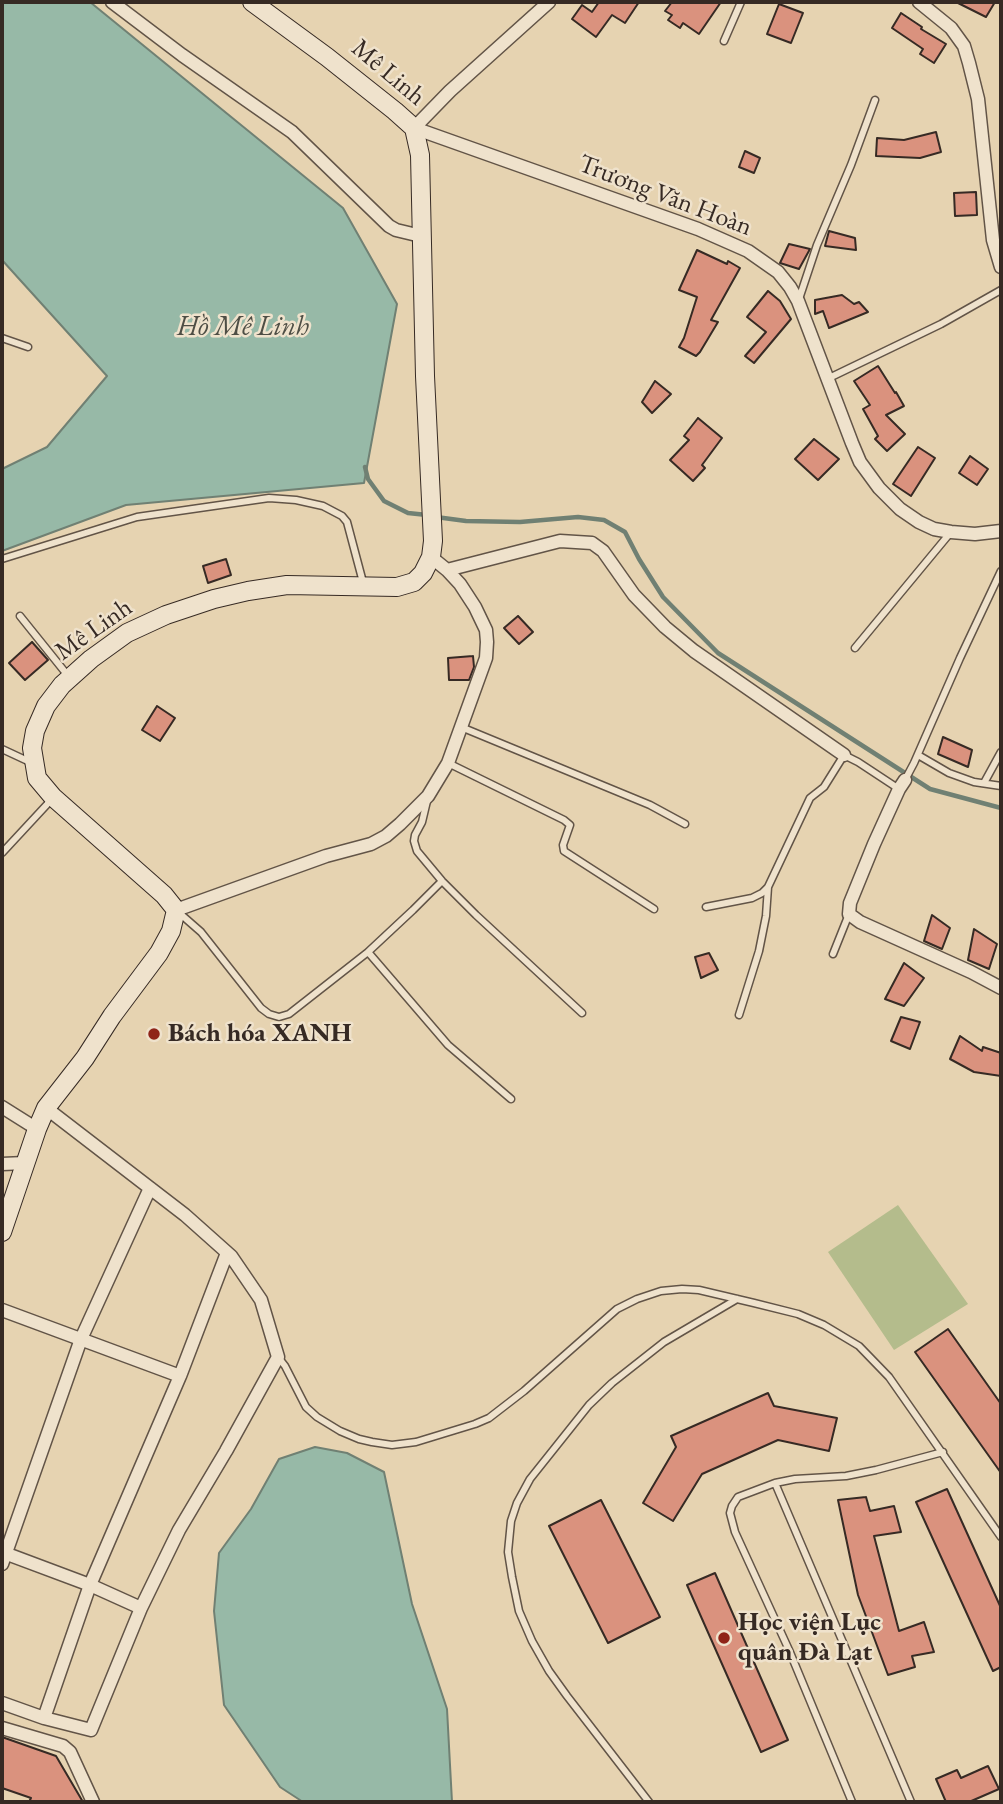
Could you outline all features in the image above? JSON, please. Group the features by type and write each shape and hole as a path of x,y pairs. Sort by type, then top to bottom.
{"street":[{"path":"111,2 292,132 389,226 421,236"},
{"name":"Mê Linh","path":"34,764 32,748 35,731 47,706 69,678 127,633 166,615 248,591 287,586 397,587 414,582 423,573 432,549 420,155 414,128 327,57 252,2"},
{"path":"414,128 450,91 549,2"},
{"path":"919,2 951,28 964,46 978,99 993,240 1001,267"},
{"name":"Trương Văn Hoàn","path":"414,128 698,229 748,251 778,272 798,301 852,443 869,476 900,509 919,522 951,532 999,534"},
{"path":"447,570 559,541 592,543 608,556 634,595 665,627 694,651 844,755"},
{"path":"176,910 326,856 371,844 386,836 428,796 448,763 486,658 486,630 475,607 432,549"},
{"path":"34,764 37,778 53,797 164,895 176,910"},
{"path":"902,785 869,856 850,903 849,914 860,922 1001,988"},
{"path":"2,1232 46,1108 159,953 171,931 176,910"},
{"path":"2,1107 37,1129"},
{"path":"2,1703 44,1718 91,1730 141,1608 178,1530 278,1357 261,1300 246,1276 227,1254 185,1215 46,1108"},
{"path":"2,1164 25,1163"},
{"path":"141,1608 90,1585 3,1557 81,1339 150,1188"},
{"path":"44,1718 90,1585 180,1376 227,1254"},
{"path":"2,1310 180,1376"},
{"path":"2,1728 63,1746 69,1752 93,1802"}],"lane":[{"path":"724,41 741,2"},
{"path":"798,301 817,245 875,100"},
{"path":"827,379 941,324 1001,290"},
{"path":"2,338 27,347"},
{"path":"2,559 137,517 268,498 296,500 323,506 342,516 347,522 365,587"},
{"path":"855,648 951,532"},
{"path":"706,907 752,898 768,887 810,798 824,787 844,755 902,785 1001,571"},
{"path":"20,616 69,678"},
{"path":"461,727 650,805 685,824"},
{"path":"2,748 34,764"},
{"path":"984,783 1001,752"},
{"path":"918,755 949,773 974,782 1001,786"},
{"path":"448,763 570,825 563,845 564,851 654,909"},
{"path":"428,796 425,814 415,835 417,851 442,881 515,953 582,1013"},
{"path":"2,853 53,797"},
{"path":"176,910 201,932 261,1008 279,1017 289,1014 368,952 442,881"},
{"path":"739,1015 759,951 768,887"},
{"path":"832,954 849,914"},
{"path":"368,952 448,1045 511,1099"},
{"path":"278,1357 306,1407 317,1417 340,1431 372,1443 391,1445 416,1442 489,1418 524,1391 617,1309 661,1291 699,1290 798,1314 824,1325 859,1346 889,1377 1001,1537"},
{"path":"649,1802 567,1696 549,1671 533,1641 519,1611 512,1577 508,1552 511,1521 530,1479 589,1405 664,1342 737,1299"},
{"path":"852,1802 789,1650 735,1532 730,1513 738,1497 775,1483 846,1476 943,1452"},
{"path":"775,1483 911,1802"}],"shaded area":[{"path":"898,1205 968,1304 894,1350 828,1252"}],"water":[{"name":"Hồ Mê Linh","path":"2,2 90,2 343,208 397,304 364,483 126,505 2,551 2,469 47,447 107,376 2,260"},
{"path":"315,1447 347,1453 384,1472 412,1604 447,1709 452,1802 303,1802 280,1787 224,1705 214,1611 219,1553 251,1509 279,1459"}],"building":[{"path":"599,2 639,2 625,23 612,15 596,37 572,19 582,5 592,12"},
{"path":"672,2 721,2 699,34 683,23 680,28 668,20 672,15 665,11"},
{"path":"956,2 995,2 986,17"},
{"path":"779,4 803,13 791,43 767,34"},
{"path":"901,13 946,44 934,63 920,54 923,49 892,28"},
{"path":"936,132 941,152 920,158 876,156 877,138 904,140"},
{"path":"745,151 760,158 754,173 739,167"},
{"path":"976,192 977,215 955,216 954,193"},
{"path":"829,231 855,238 856,250 825,246"},
{"path":"789,244 810,249 799,269 780,263"},
{"path":"697,250 740,268 711,320 718,322 696,356 679,347 697,297 679,290"},
{"path":"768,291 780,301 791,319 754,363 745,356 766,332 747,317"},
{"path":"842,295 854,304 859,302 868,312 829,328 823,311 815,314 815,300"},
{"path":"878,366 904,406 886,415 905,434 887,451 875,439 878,436 863,409 870,405 854,381"},
{"path":"655,381 671,394 652,413 642,402"},
{"path":"698,418 722,438 702,465 705,468 693,481 670,460 689,440 684,436"},
{"path":"814,439 839,459 818,480 795,459"},
{"path":"918,447 935,458 911,496 893,484"},
{"path":"970,456 988,469 977,485 959,473"},
{"path":"226,559 231,575 208,583 203,566"},
{"path":"518,616 533,632 519,644 504,628"},
{"path":"32,642 48,660 25,680 9,663"},
{"path":"473,656 474,667 469,680 449,680 448,658"},
{"path":"157,706 175,718 160,741 142,730"},
{"path":"943,737 972,750 968,767 938,754"},
{"path":"932,915 950,928 942,949 924,941"},
{"path":"974,929 997,944 989,969 968,960"},
{"path":"709,953 718,970 701,978 695,957"},
{"path":"904,963 924,978 904,1006 885,999"},
{"path":"901,1017 920,1022 910,1049 891,1041"},
{"path":"960,1036 982,1051 983,1047 1001,1053 1001,1076 974,1072 950,1059"},
{"path":"948,1329 1001,1404 1001,1473 915,1352"},
{"path":"768,1393 774,1406 837,1418 829,1451 778,1440 702,1474 673,1521 643,1503 676,1447 671,1436"},
{"path":"947,1489 1001,1608 1001,1667 993,1671 916,1502"},
{"path":"866,1497 870,1511 894,1506 901,1532 874,1536 899,1631 924,1622 934,1652 912,1656 915,1667 888,1675 858,1595 838,1500"},
{"path":"601,1500 660,1617 608,1643 549,1526"},
{"path":"715,1573 788,1740 761,1752 687,1585"},
{"path":"2,1737 56,1756 83,1802 29,1802 31,1798 2,1788"},
{"path":"988,1766 999,1789 969,1802 946,1802 936,1779 957,1770 961,1778"}],"waterway":[{"path":"365,467 368,479 384,501 408,513 427,515"},
{"path":"436,517 466,521 520,522 578,517 604,520 625,532 663,597 718,653 930,789 1001,808"}],"place":[{"name":"Bách hóa XANH","path":"154,1034"},
{"name":"Học viện Lục quân Đà Lạt","path":"724,1638"}]}
